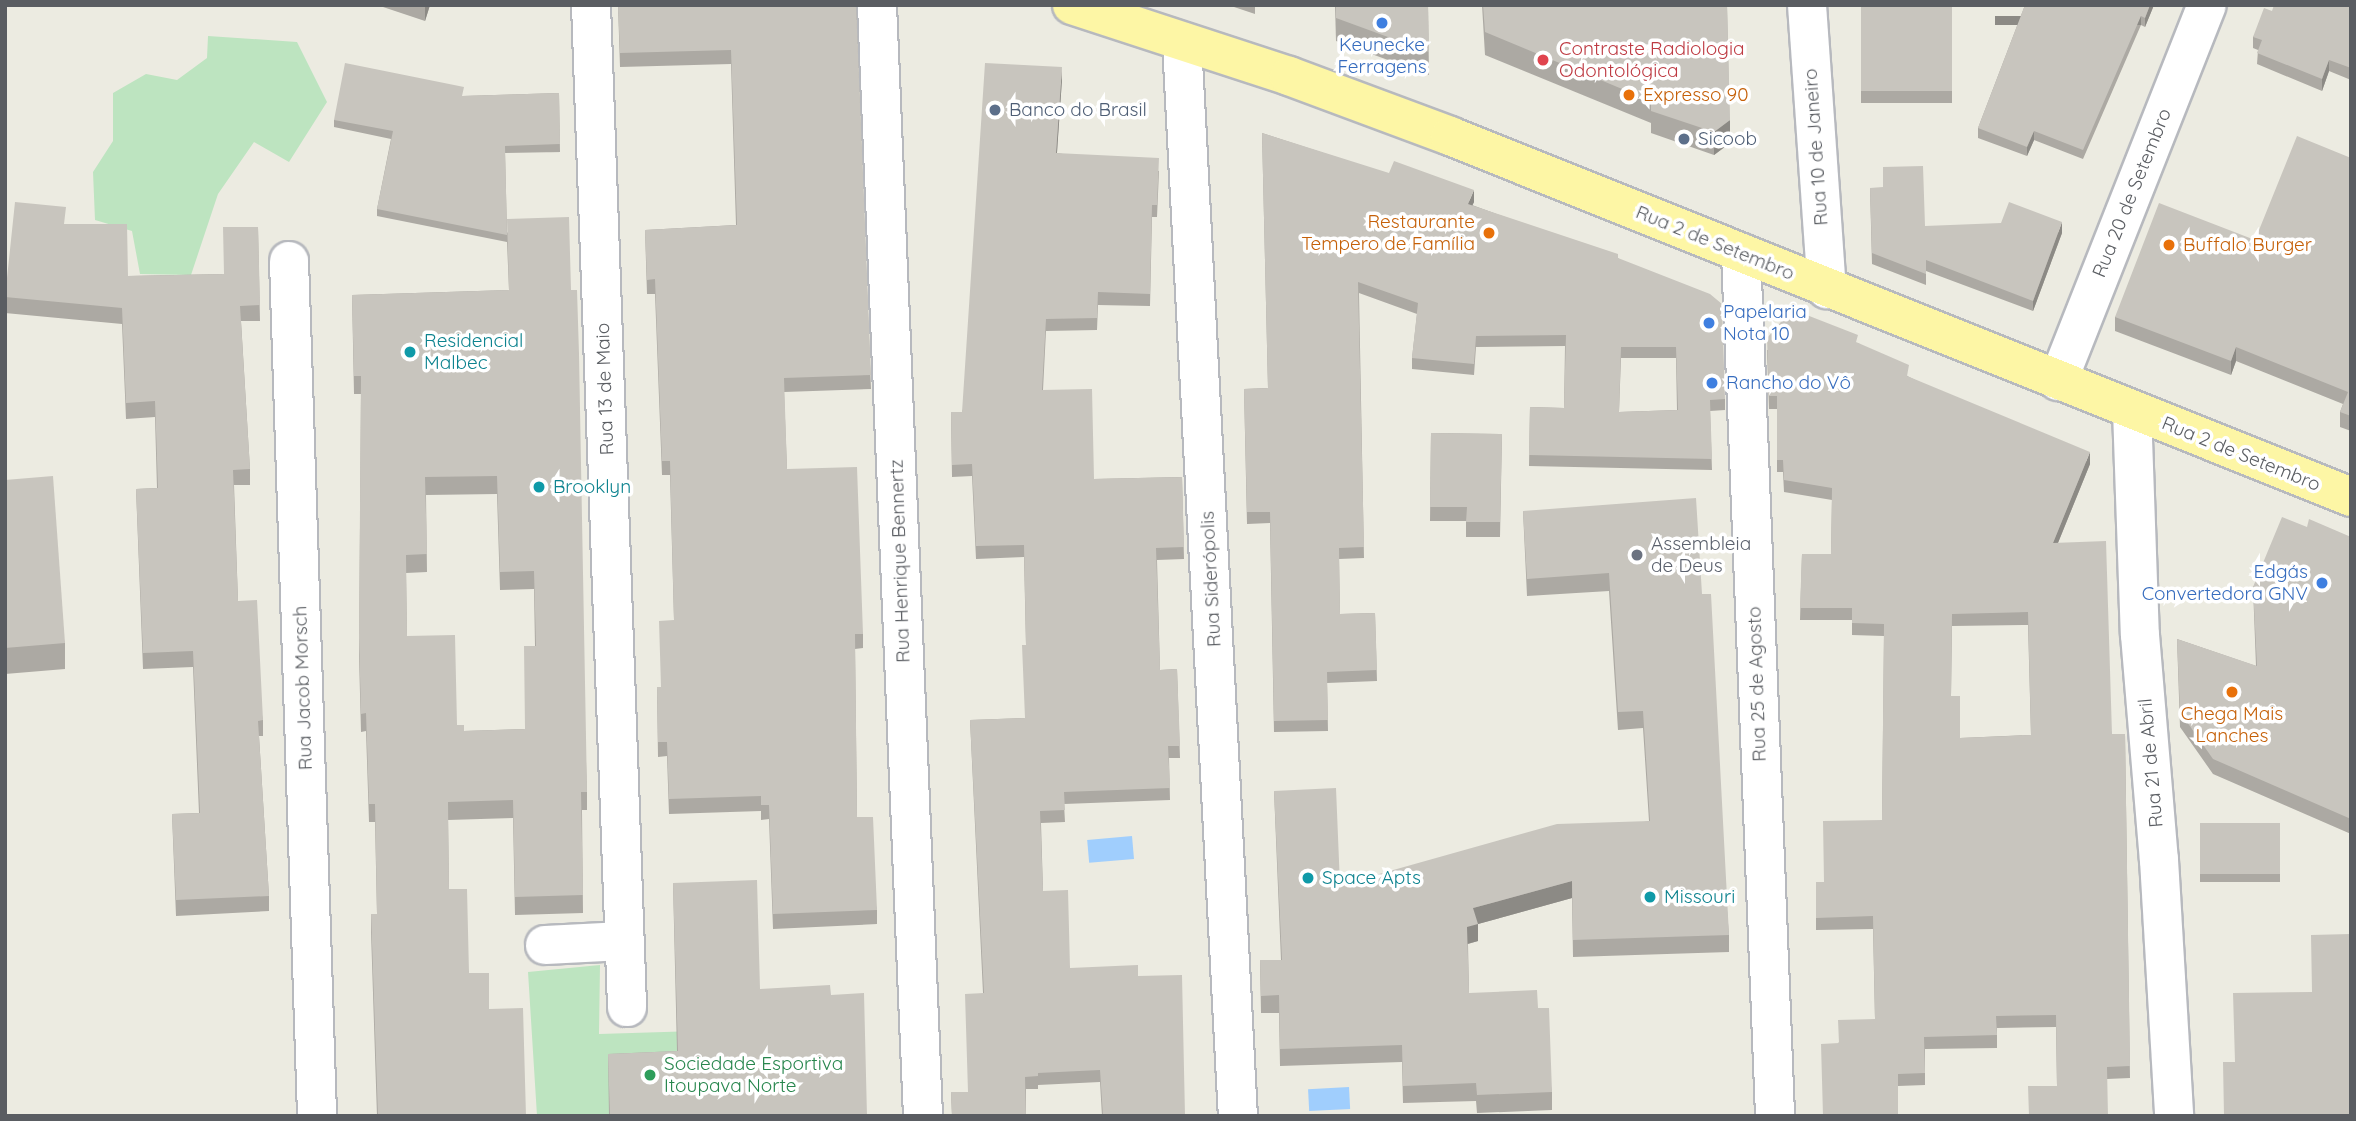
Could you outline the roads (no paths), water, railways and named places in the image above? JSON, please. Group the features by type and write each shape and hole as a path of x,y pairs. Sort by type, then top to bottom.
{"main road":[{"name":"Rua 2 de Setembro","path":"1072,5 1450,136 2351,498"}],"street":[{"name":"Rua 13 de Maio","path":"591,5 627,1007"},
{"name":"Rua Henrique Bennertz","path":"877,5 923,1116"},
{"name":"Rua 10 de Janeiro","path":"1807,5 1827,289"},
{"name":"Rua 20 de Setembro","path":"2058,381 2207,5"},
{"name":"Rua Siderópolis","path":"1182,42 1238,1116"},
{"name":"Rua 25 de Agosto","path":"1741,253 1775,1116"},
{"name":"Rua Jacob Morsch","path":"289,261 317,1116"},
{"name":"Rua 21 de Abril","path":"2132,410 2140,635 2160,860 2174,1116"},
{"path":"545,945 624,941"}],"water":[{"path":"1132,836 1134,859 1089,863 1087,840"},
{"path":"1349,1087 1350,1109 1309,1111 1308,1089"}],"place":[{"name":"Keunecke Ferragens","path":"1382,23"},
{"name":"Contraste Radiologia Odontológica","path":"1543,60"},
{"name":"Expresso 90","path":"1629,95"},
{"name":"Banco do Brasil","path":"995,110"},
{"name":"Sicoob","path":"1684,139"},
{"name":"Restaurante Tempero de Família","path":"1489,233"},
{"name":"Buffalo Burger","path":"2169,245"},
{"name":"Papelaria Nota 10","path":"1709,323"},
{"name":"Residencial Malbec","path":"410,352"},
{"name":"Rancho do Vô","path":"1712,383"},
{"name":"Brooklyn","path":"539,487"},
{"name":"Assembleia de Deus","path":"1637,555"},
{"name":"Edgás Convertedora GNV","path":"2322,583"},
{"name":"Chega Mais Lanches","path":"2232,692"},
{"name":"Space Apts","path":"1308,878"},
{"name":"Missouri","path":"1650,897"},
{"name":"Sociedade Esportiva Itoupava Norte","path":"650,1075"}]}
